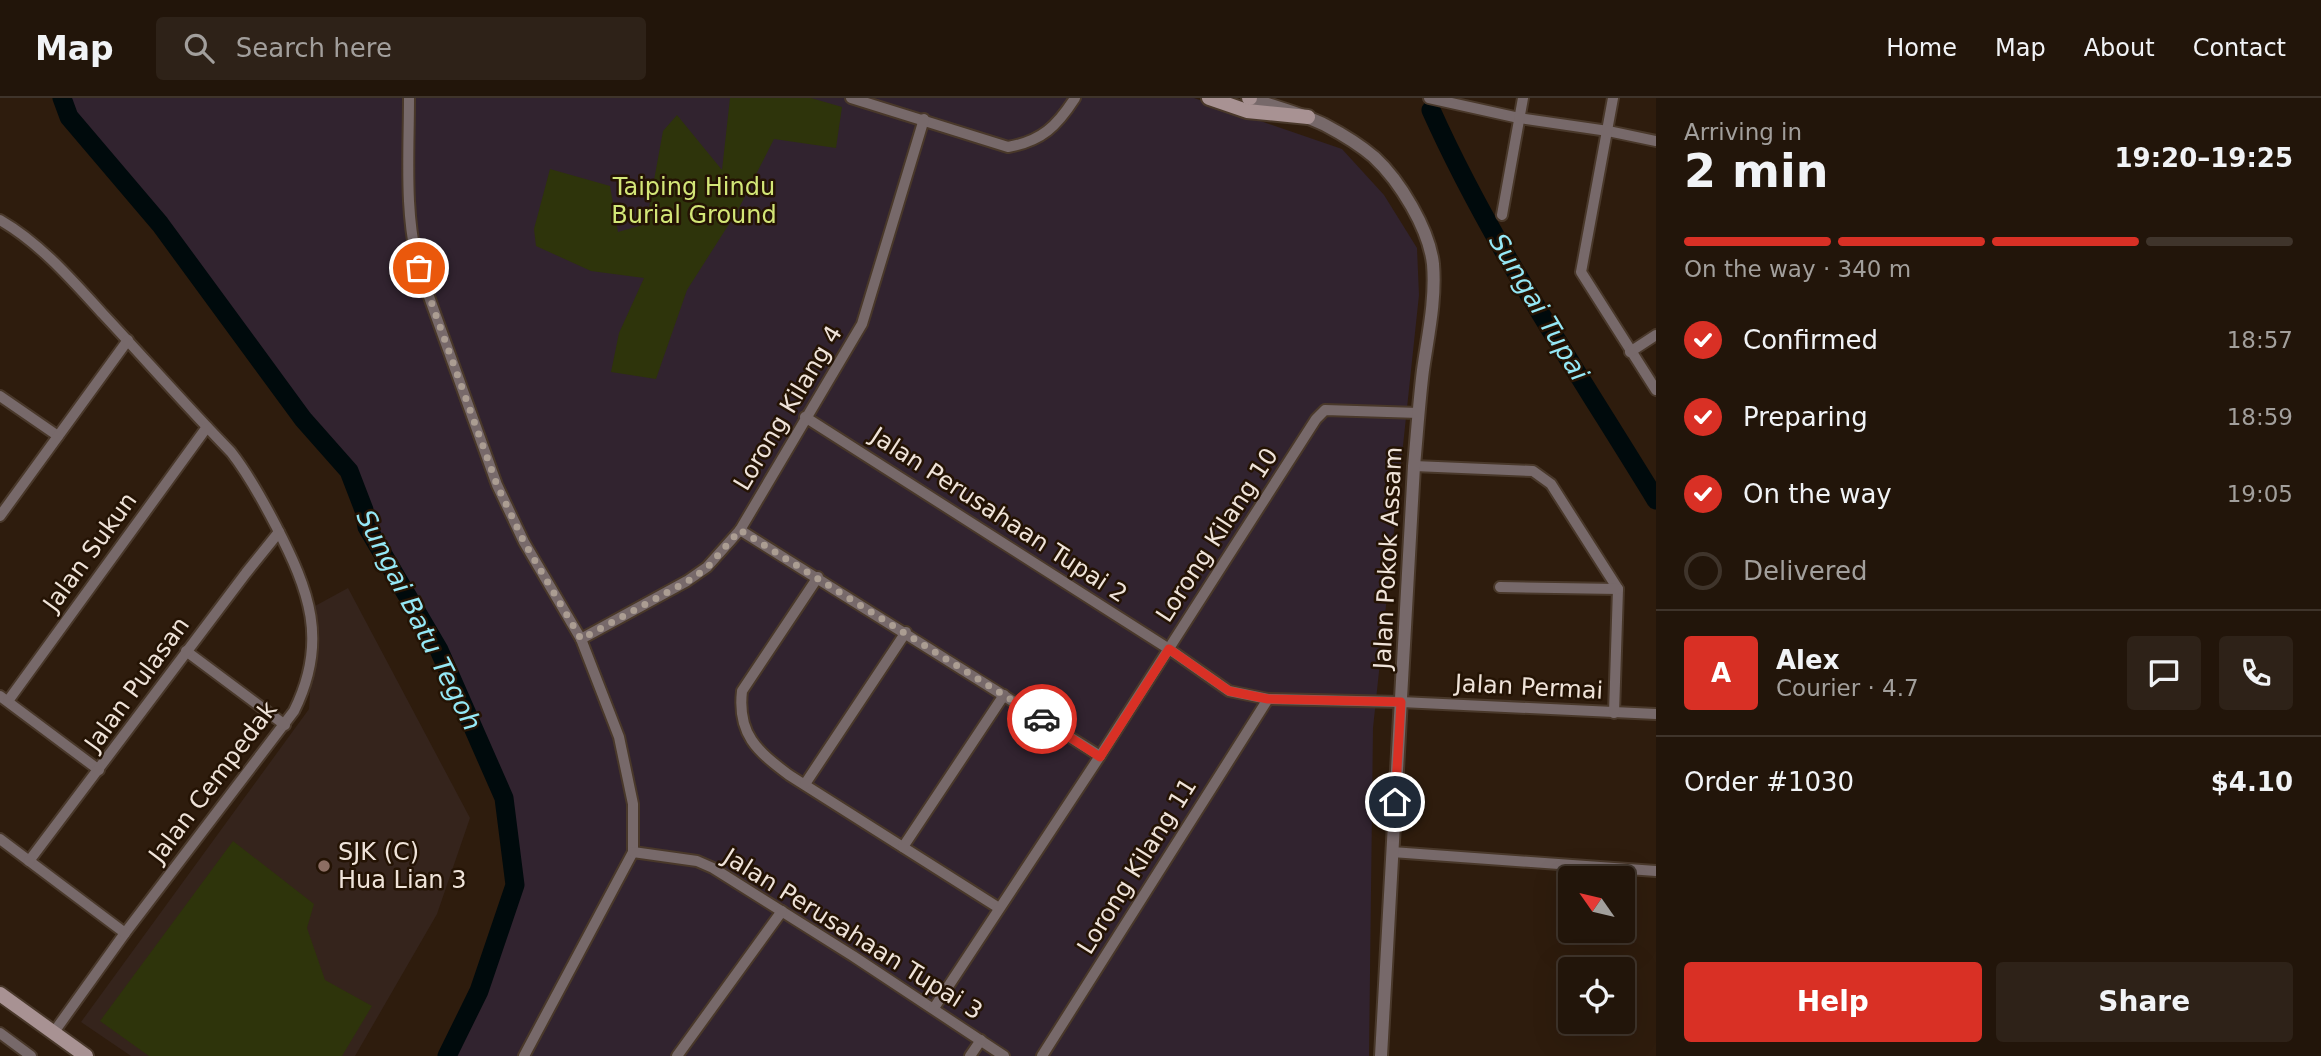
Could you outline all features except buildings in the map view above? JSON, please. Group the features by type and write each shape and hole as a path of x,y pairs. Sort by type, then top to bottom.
{"main road":[{"path":"1209,98 1247,111 1308,117"},
{"path":"0,994 86,1056"}],"street":[{"path":"409,98 412,236 419,268 497,485 524,542 581,639 619,737 633,804 633,852 524,1056"},
{"path":"851,98 1008,147 1024,144 1055,126 1075,98"},
{"name":"Jalan Pokok Assam","path":"1249,98 1286,104 1352,141 1375,158 1399,185 1414,211 1426,237 1433,262 1434,298 1414,467 1381,1056"},
{"path":"1429,98 1519,118 1656,141"},
{"path":"1502,215 1523,98"},
{"path":"1614,98 1581,272 1656,390"},
{"name":"Lorong Kilang 4","path":"581,639 707,568 740,530 805,416 862,324 924,119"},
{"name":"Jalan Cempedak","path":"0,220 42,251 128,340 250,476 303,582 310,605 312,628 310,664 304,692 285,725 125,933 54,1032"},
{"path":"1630,352 1656,335"},
{"path":"0,516 128,340"},
{"path":"0,396 58,436"},
{"name":"Lorong Kilang 10","path":"934,1008 1100,757 1316,419 1325,410 1419,413"},
{"name":"Jalan Perusahaan Tupai 2","path":"805,416 1169,649 1229,691 1268,699"},
{"name":"Jalan Sukun","path":"4,699 207,427"},
{"path":"1414,467 1533,471 1551,484 1618,589 1614,713"},
{"path":"740,530 906,632 1100,757"},
{"name":"Jalan Pulasan","path":"29,861 279,532"},
{"path":"818,577 742,691 740,706 745,728 757,749 789,775 999,908"},
{"path":"1500,587 1618,589"},
{"path":"805,784 906,632"},
{"path":"186,651 285,725"},
{"path":"902,847 1004,695"},
{"path":"4,699 99,770"},
{"name":"Jalan Permai","path":"1268,699 1401,702 1656,714"},
{"name":"Lorong Kilang 11","path":"1042,1056 1268,699"},
{"path":"0,839 125,933"},
{"name":"Jalan Perusahaan Tupai 3","path":"633,852 697,861 713,868 934,1008 1004,1056"},
{"path":"1392,852 1656,871"},
{"path":"677,1056 782,911"},
{"path":"0,1033 31,1056"},
{"path":"970,1056 981,1040"}],"shaded area":[{"path":"1194,98 1342,149 1384,195 1417,248 1419,295 1373,728 1369,1056 439,1056 520,882 509,801 439,650 364,510 349,471 62,99"},
{"name":"SJK (C) Hua Lian 3","path":"348,588 470,818 437,914 355,1056 131,1056 81,1022 309,709 315,606"}],"green space":[{"name":"Taiping Hindu Burial Ground","path":"730,98 811,98 842,107 836,148 774,139 738,210 687,290 656,379 611,372 619,333 644,278 591,271 536,246 534,229 550,169 610,186 618,232 646,224 663,131 677,115 722,170"},
{"path":"233,841 314,904 307,928 325,980 372,1006 342,1056 149,1056 100,1021"}],"waterway":[{"name":"Sungai Batu Tegoh","path":"62,98 69,117 160,224 303,419 349,471 364,510 367,527 439,650 504,798 515,885 479,991 447,1056"},
{"name":"Sungai Tupai","path":"1431,110 1508,259 1656,500"}],"way so far":[{"path":"419,268 497,485 524,542 581,639 707,568 740,530 1042,719"}],"place":[{"name":"SJK (C) Hua Lian 3","path":"324,866"}],"route":[{"path":"1042,719 1100,757 1169,649 1229,691 1268,699 1401,702 1395,802"}]}
